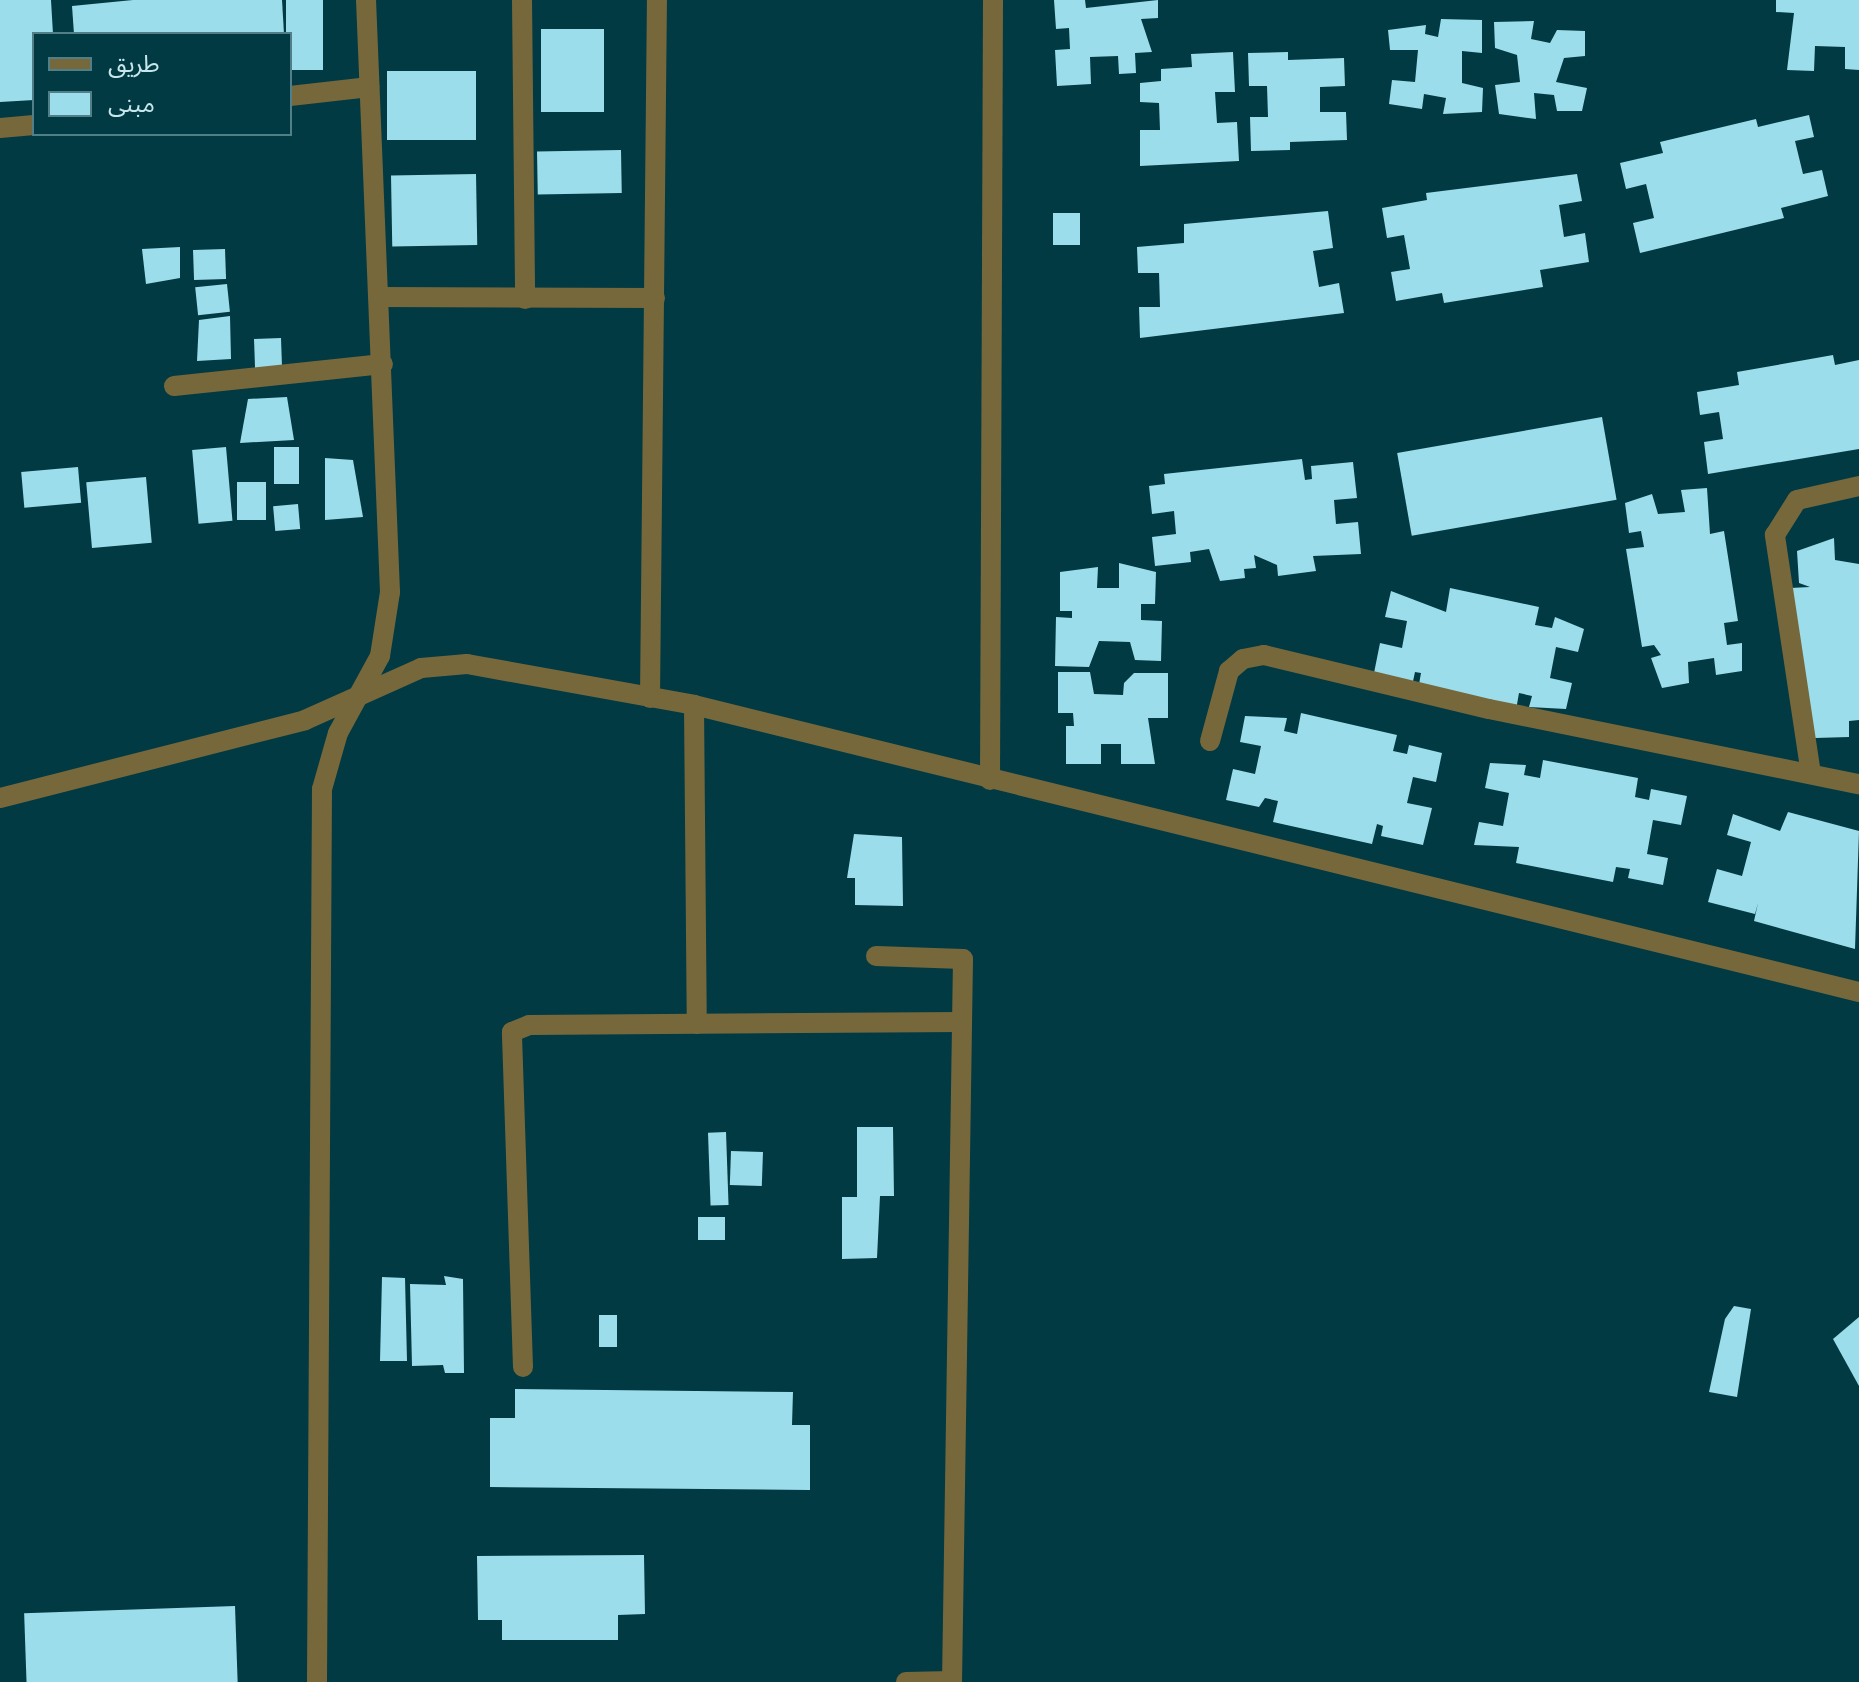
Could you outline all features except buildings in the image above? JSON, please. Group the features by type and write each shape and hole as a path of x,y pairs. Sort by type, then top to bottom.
{"street":[{"path":"317,1682 319,841 322,789 353,704 380,656 389,606 383,364 366,0"},
{"path":"522,0 525,299"},
{"path":"650,698 657,0"},
{"path":"990,780 993,0"},
{"path":"292,96 369,87"},
{"path":"0,128 32,125"},
{"path":"379,297 655,298"},
{"path":"174,386 383,364"},
{"path":"1811,774 1775,535 1797,500 1859,486"},
{"path":"1210,741 1229,671 1243,659 1264,655 1859,784"},
{"path":"0,798 353,704 421,668 467,664 694,705 1859,992"},
{"path":"694,705 697,1024"},
{"path":"876,956 963,959 952,1681 906,1682"},
{"path":"523,1367 512,1032 529,1025 962,1022"}]}
